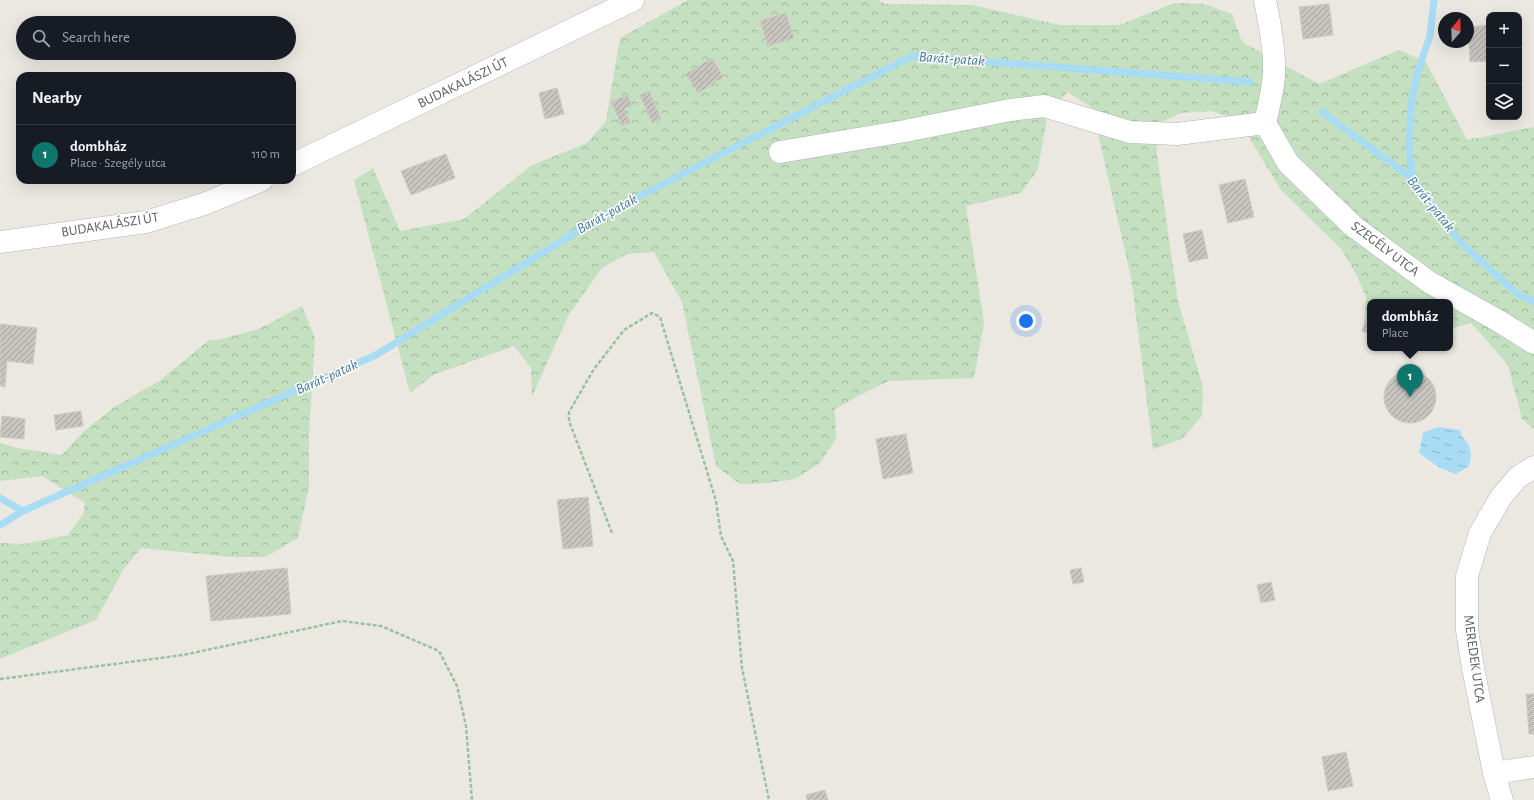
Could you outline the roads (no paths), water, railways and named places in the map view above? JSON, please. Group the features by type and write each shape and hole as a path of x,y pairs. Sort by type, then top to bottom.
{"street":[{"name":"BUDAKALÁSZI ÚT","path":"296,164 633,0"},
{"path":"780,152 905,131 1010,110 1044,106 1130,132 1177,134 1265,123 1270,99 1274,65 1265,0"},
{"name":"SZEGÉLY UTCA","path":"1265,123 1288,163 1353,226 1430,282 1534,343"},
{"name":"BUDAKALÁSZI ÚT","path":"0,242 146,222 204,204 252,184"},
{"name":"MEREDEK UTCA","path":"1502,800 1494,773 1467,630 1467,576 1480,533 1501,497 1518,477 1534,467"},
{"path":"1494,773 1534,767"}],"water":[{"path":"1437,427 1460,430 1462,437 1468,444 1471,455 1469,466 1456,474 1440,468 1419,453 1423,433"}],"waterway":[{"path":"1413,179 1409,150 1411,104 1418,71 1430,36 1434,0"},
{"name":"Barát-patak","path":"0,525 23,511 376,355 607,213 912,56 1250,82"},
{"name":"Barát-patak","path":"1322,112 1413,179 1460,242 1516,293 1534,302"},
{"path":"0,498 23,511"}],"place":[{"name":"dombház","path":"1410,397"}]}
